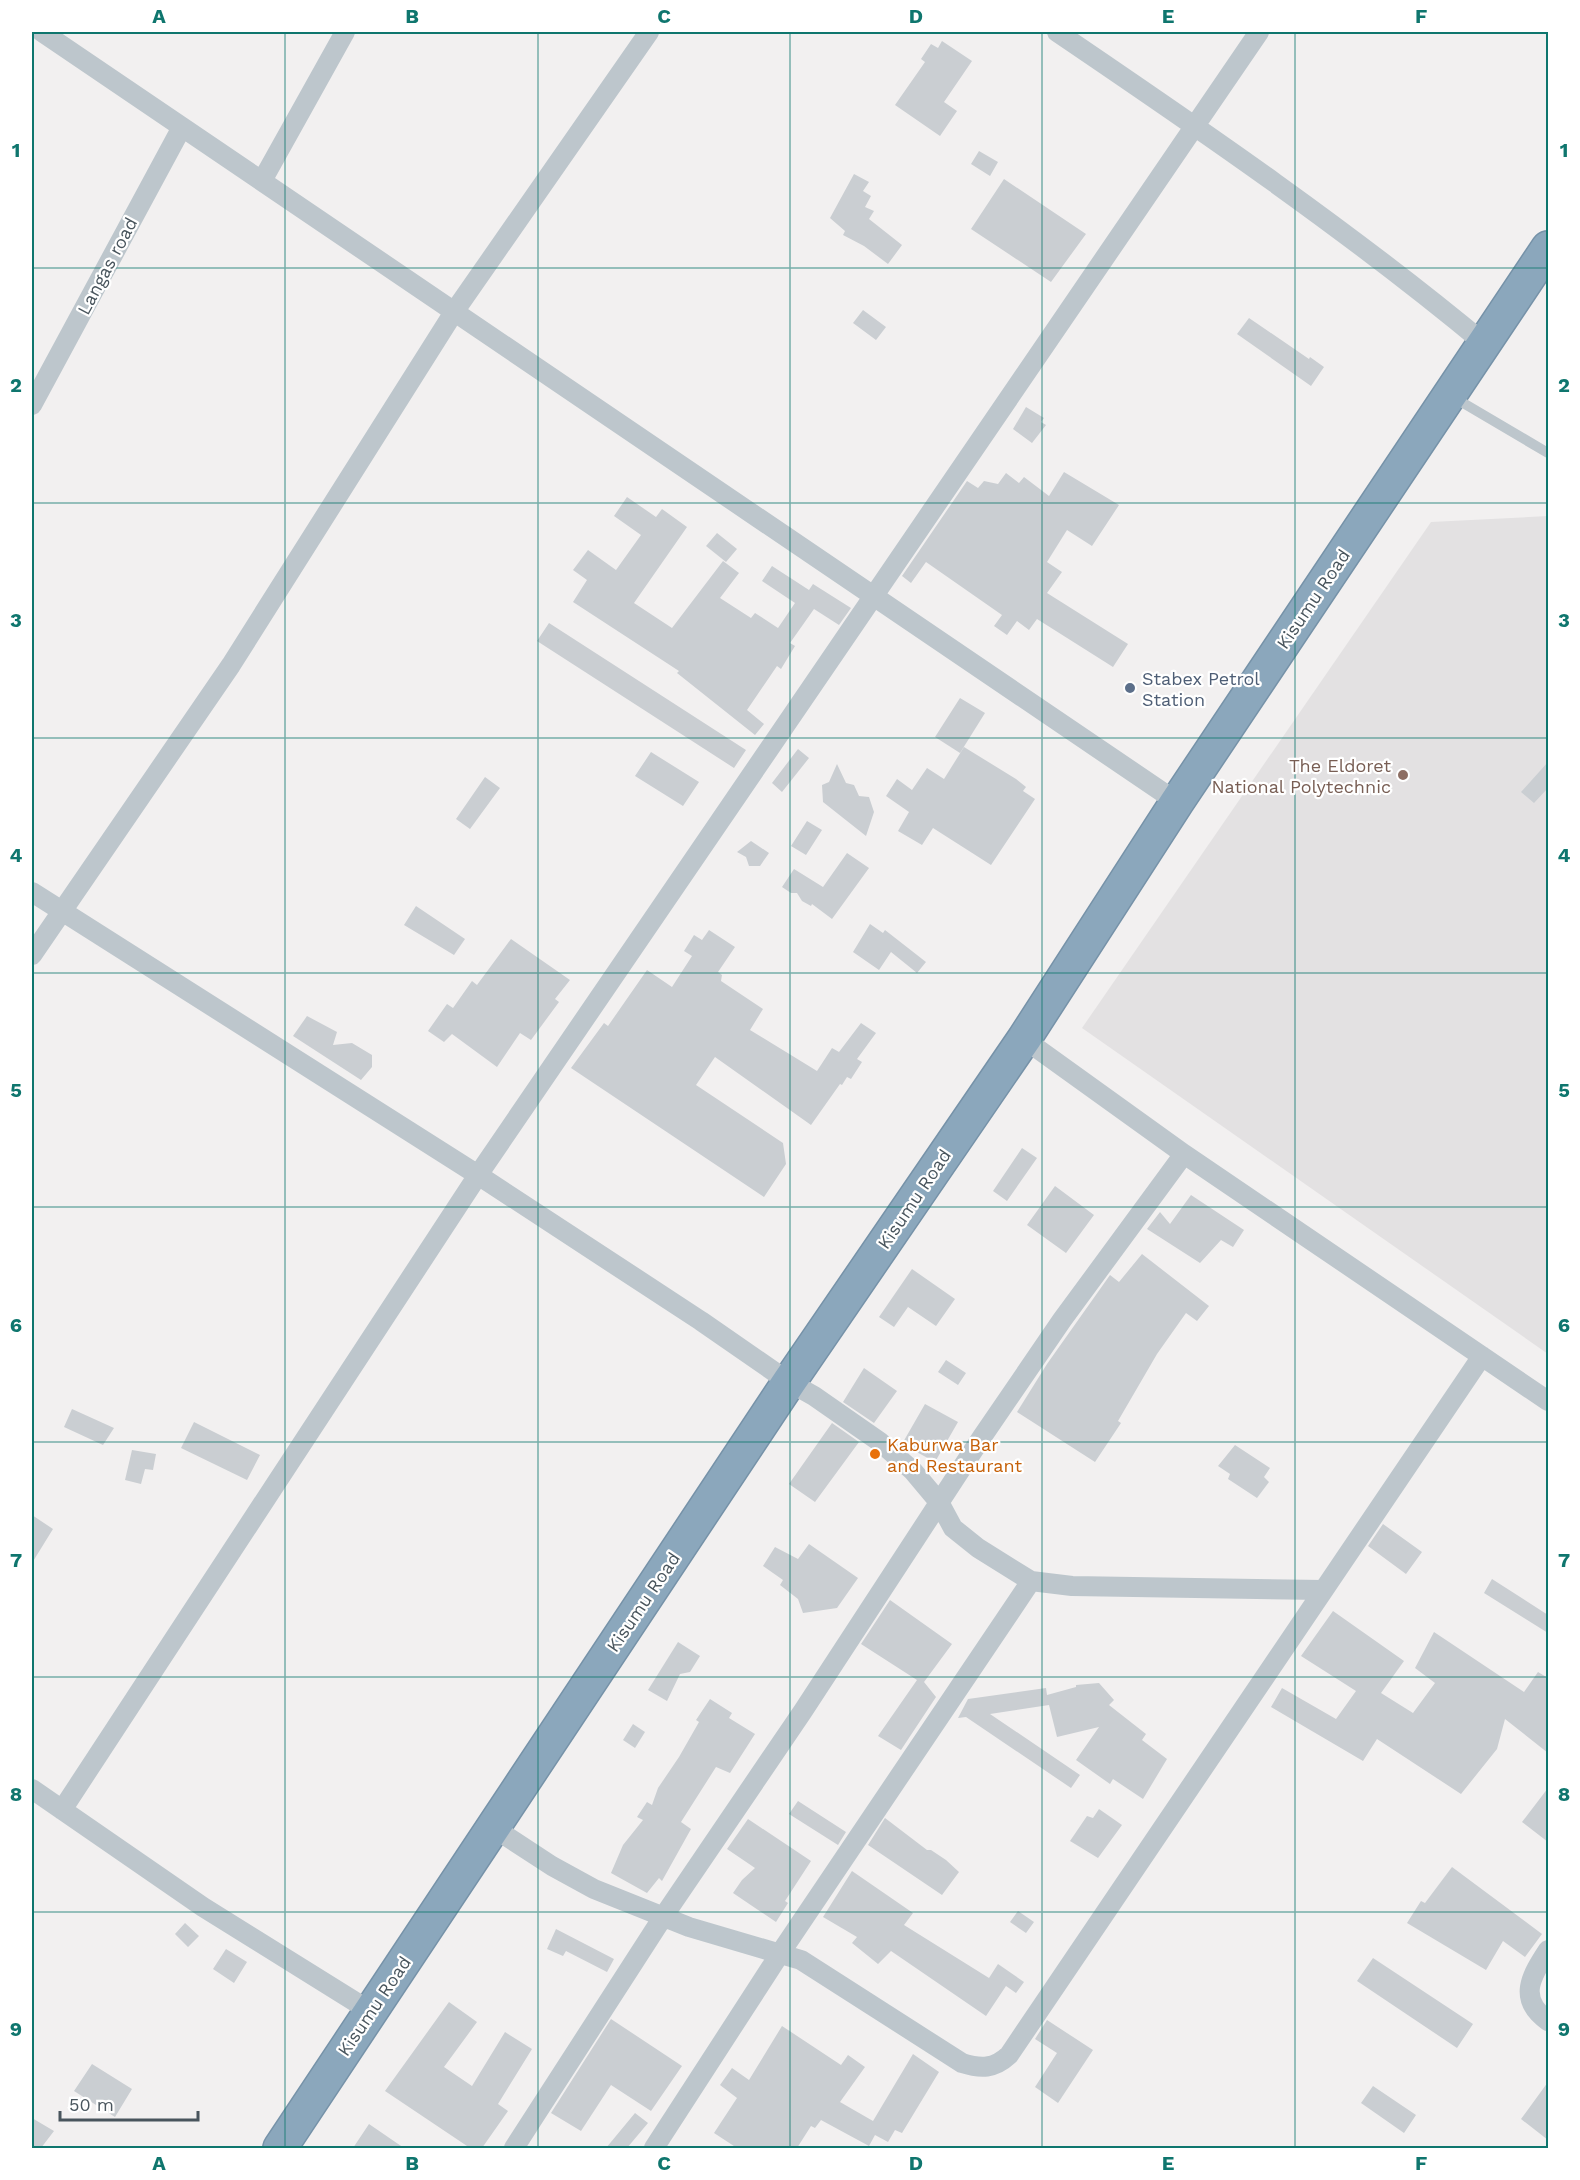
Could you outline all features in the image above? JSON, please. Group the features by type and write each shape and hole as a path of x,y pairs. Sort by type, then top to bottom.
{"highway":[{"name":"Kisumu Road","path":"280,2148 789,1382 1024,1039 1177,802 1548,248"}],"street":[{"path":"42,32 1177,802"},
{"path":"262,181 345,32"},
{"path":"32,955 231,665 454,312 649,32"},
{"path":"1057,32 1194,125 1402,278 1485,344"},
{"path":"62,1810 478,1175 1259,32"},
{"name":"Langas road","path":"32,405 182,127"},
{"path":"32,892 478,1175 701,1321 789,1382 814,1396 880,1442 913,1471 939,1502 953,1528 965,1539 1030,1581 1072,1586 1323,1590"},
{"path":"1024,1039 1184,1154 1548,1401"},
{"path":"514,2148 663,1917 803,1711 939,1502 1062,1320 1184,1154"},
{"path":"494,1828 573,1879 663,1917 718,1936 781,1952 820,1970 962,2063 979,2068 1001,2062 1009,2055 1482,1356"},
{"path":"654,2148 781,1952 1030,1581"},
{"path":"32,1789 203,1908 370,2011"},
{"path":"1548,1950 1528,1991 1531,2005 1548,2021"}],"lane":[{"path":"1450,395 1548,453"}],"shaded area":[{"name":"The Eldoret National Polytechnic","path":"1548,516 1548,1354 1082,1028 1431,522"}],"building":[{"path":"942,41 972,61 944,102 957,111 940,136 895,105 925,62 921,59 931,44 938,48"},
{"path":"979,151 998,162 990,176 971,164"},
{"path":"854,174 869,182 863,191 871,196 865,207 874,211 869,219 902,245 888,264 864,246 843,235 845,231 830,218"},
{"path":"1004,179 1086,234 1051,282 971,229"},
{"path":"863,310 886,327 876,340 853,323"},
{"path":"1249,318 1324,367 1311,386 1237,334"},
{"path":"1026,407 1044,418 1041,422 1046,425 1032,443 1013,429"},
{"path":"1064,472 1119,505 1092,546 1067,530 1047,562 1062,572 1047,593 1128,644 1113,667 1037,619 1029,630 1017,621 1007,635 994,626 1002,615 926,562 911,583 902,576 967,481 978,488 984,481 998,484 1006,473 1019,483 1024,477 1049,496"},
{"path":"627,497 656,517 662,509 687,527 634,603 672,628 723,561 739,573 720,598 751,618 755,613 778,628 795,603 762,581 772,566 809,590 813,584 851,608 839,625 814,609 790,643 795,646 781,669 777,666 747,710 764,724 755,735 677,673 679,671 573,602 587,580 573,570 588,550 616,570 641,535 614,516"},
{"path":"717,533 737,549 726,562 706,546"},
{"path":"549,623 746,750 734,768 537,641"},
{"path":"960,698 985,713 960,753 935,737"},
{"path":"964,747 1016,779 1026,787 1023,791 1035,799 991,865 933,828 922,845 898,831 909,812 886,796 897,779 912,790 927,768 944,779"},
{"path":"798,749 809,758 782,792 772,783"},
{"path":"651,752 699,782 683,806 635,776"},
{"path":"1548,762 1548,788 1534,803 1521,792"},
{"path":"837,764 846,783 854,785 859,796 869,797 874,812 866,836 823,802 822,785 829,782"},
{"path":"485,777 500,788 470,829 456,819"},
{"path":"807,821 822,830 806,855 791,846"},
{"path":"751,841 769,853 760,866 749,866 746,857 737,852"},
{"path":"847,853 869,868 832,919 812,904 811,906 802,901 797,893 791,893 782,887 794,869 823,887"},
{"path":"416,906 465,939 454,955 404,925"},
{"path":"870,924 883,933 885,930 926,962 917,973 891,952 879,970 853,952"},
{"path":"709,930 735,947 718,972 722,975 721,981 763,1009 750,1030 817,1071 832,1048 839,1052 861,1023 876,1033 857,1059 862,1062 851,1079 847,1077 842,1085 840,1084 811,1125 715,1057 696,1085 783,1143 786,1164 764,1197 571,1068 604,1023 608,1026 647,970 672,987 692,956 684,951 694,935 702,940"},
{"path":"511,939 570,980 555,999 559,1002 531,1040 520,1033 497,1067 452,1034 444,1042 428,1031 447,1004 453,1008 472,981 477,985"},
{"path":"307,1016 337,1032 333,1045 352,1043 372,1055 372,1067 361,1080 293,1036"},
{"path":"1022,1148 1037,1158 1007,1201 993,1191"},
{"path":"1055,1186 1094,1215 1066,1253 1027,1225"},
{"path":"1191,1195 1244,1230 1233,1247 1221,1240 1200,1263 1147,1229 1160,1212 1170,1224"},
{"path":"1142,1254 1209,1306 1197,1321 1186,1313 1157,1354 1118,1421 1121,1423 1095,1462 1017,1412 1047,1364 1110,1275 1119,1282"},
{"path":"912,1269 955,1299 936,1326 908,1307 894,1327 879,1317"},
{"path":"946,1360 966,1373 958,1385 938,1372"},
{"path":"864,1368 897,1391 874,1423 843,1402"},
{"path":"925,1404 958,1422 935,1462 902,1444"},
{"path":"72,1409 114,1428 103,1445 64,1427"},
{"path":"194,1422 260,1455 247,1480 181,1448"},
{"path":"832,1423 859,1442 815,1502 789,1484"},
{"path":"1235,1445 1270,1468 1264,1477 1269,1482 1257,1498 1228,1479 1230,1474 1218,1466"},
{"path":"132,1450 156,1454 153,1470 145,1469 141,1484 125,1480"},
{"path":"32,1515 53,1529 32,1563"},
{"path":"1383,1524 1422,1552 1406,1574 1368,1546"},
{"path":"809,1544 858,1578 837,1608 803,1613 798,1599 780,1585 783,1580 763,1566 775,1547 798,1559"},
{"path":"1492,1579 1548,1615 1548,1633 1484,1593"},
{"path":"890,1600 952,1644 924,1682 936,1697 901,1750 878,1736 917,1680 861,1644"},
{"path":"1333,1611 1404,1661 1381,1693 1413,1713 1435,1683 1415,1668 1434,1632 1524,1692 1538,1672 1548,1678 1548,1753 1505,1719 1497,1749 1461,1794 1377,1739 1363,1761 1271,1707 1282,1688 1336,1719 1356,1691 1301,1656"},
{"path":"678,1642 700,1656 690,1672 680,1674 667,1701 648,1690"},
{"path":"1099,1683 1114,1700 1109,1705 1146,1734 1142,1740 1167,1759 1143,1799 1113,1779 1110,1784 1076,1760 1099,1727 1057,1737 1049,1705 990,1714 1080,1775 1071,1788 966,1717 958,1718 968,1699 1046,1688 1047,1695 1076,1687 1076,1685"},
{"path":"710,1699 732,1713 729,1718 755,1734 730,1773 716,1767 681,1822 691,1829 662,1881 659,1878 647,1893 611,1873 623,1845 643,1820 637,1817 647,1802 652,1805 658,1788 679,1757 699,1722 696,1720"},
{"path":"633,1724 645,1732 635,1748 623,1740"},
{"path":"1548,1788 1548,1842 1522,1822"},
{"path":"798,1801 846,1832 838,1845 789,1814"},
{"path":"1099,1809 1122,1825 1098,1858 1070,1841 1087,1816 1093,1818"},
{"path":"885,1818 927,1850 931,1850 946,1860 959,1872 942,1895 868,1845"},
{"path":"748,1819 811,1861 785,1901 788,1903 776,1922 733,1893 742,1880 755,1868 727,1849"},
{"path":"1452,1867 1542,1934 1525,1957 1503,1941 1486,1970 1407,1923 1421,1901 1425,1903"},
{"path":"852,1871 913,1913 904,1925 989,1978 998,1964 1024,1982 1016,1993 1006,1986 986,2016 891,1951 878,1964 852,1943 857,1937 823,1917"},
{"path":"1018,1911 1034,1922 1026,1933 1010,1922"},
{"path":"185,1923 199,1936 188,1947 175,1934"},
{"path":"556,1929 614,1959 607,1972 566,1951 563,1956 547,1949"},
{"path":"226,1949 247,1962 234,1983 213,1969"},
{"path":"1373,1958 1473,2024 1457,2048 1357,1981"},
{"path":"449,2002 477,2022 444,2067 472,2086 505,2032 532,2049 498,2104 508,2111 482,2148 470,2148 385,2091"},
{"path":"611,2019 682,2066 651,2111 611,2085 581,2131 551,2113"},
{"path":"1047,2020 1093,2050 1058,2103 1035,2087 1057,2053 1035,2039"},
{"path":"782,2026 841,2065 848,2055 865,2067 840,2102 873,2121 913,2054 939,2072 902,2133 895,2130 888,2142 875,2135 869,2146 821,2120 815,2128 811,2126 797,2148 737,2148 714,2133 737,2098 720,2085 732,2068 749,2080"},
{"path":"92,2064 132,2089 115,2117 74,2091"},
{"path":"1548,2082 1548,2140 1521,2119"},
{"path":"1373,2086 1416,2115 1404,2133 1361,2103"},
{"path":"635,2113 648,2123 627,2148 606,2148"},
{"path":"32,2118 54,2131 41,2148 32,2148"},
{"path":"369,2124 404,2148 353,2148"}],"place":[{"name":"Stabex Petrol Station","path":"1130,688"},
{"name":"The Eldoret National Polytechnic","path":"1403,775"},
{"name":"Kaburwa Bar and Restaurant","path":"875,1454"}]}
